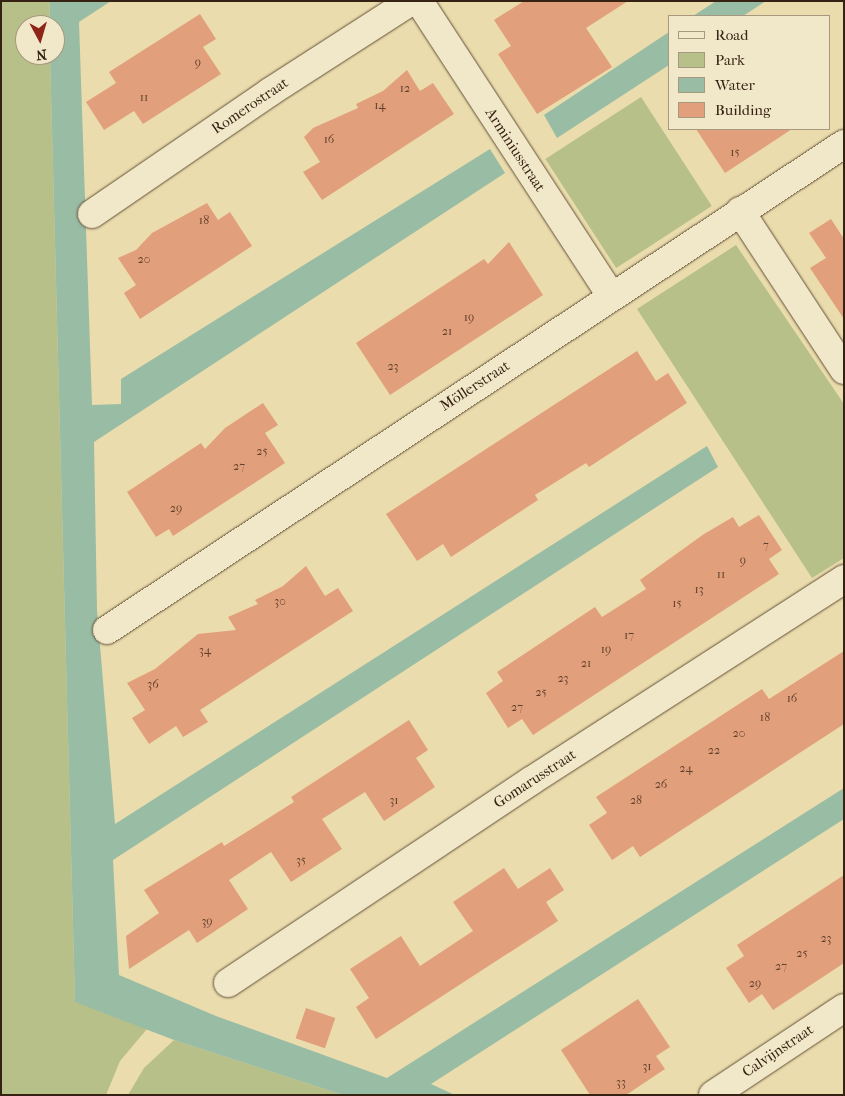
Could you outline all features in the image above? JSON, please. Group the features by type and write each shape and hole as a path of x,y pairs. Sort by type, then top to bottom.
{"street":[{"name":"Romerostraat","path":"92,214 270,92 411,1"},
{"name":"Arminiusstraat","path":"419,1 612,297"},
{"name":"Möllerstraat","path":"108,630 342,472 844,144"},
{"path":"740,211 844,370"},
{"name":"Gomarusstraat","path":"228,983 531,781 844,579"},
{"name":"Calvijnstraat","path":"713,1095 844,1008"}],"green space":[{"path":"1,1 50,1 49,15 15,15 15,65 50,65 75,1001 147,1029 120,1061 106,1095 1,1095"},
{"path":"641,97 712,206 616,268 545,159"},
{"path":"736,245 844,404 844,558 812,578 637,309"},
{"path":"174,1040 343,1095 128,1095 144,1068"}],"water":[{"path":"50,1 111,1 79,22 92,405 121,404 121,379 490,149 505,173 94,442 97,610 115,824 707,446 718,467 113,860 119,975 216,1016 387,1078 844,788 844,819 431,1084 455,1095 343,1095 174,1040 75,1002 50,65 65,65 65,15 49,15"},
{"path":"716,1 766,1 745,15 695,15"},
{"path":"668,33 668,66 557,138 544,115"}],"building":[{"path":"524,1 628,1 586,28 612,67 537,114 498,54 511,46 494,20"},
{"path":"200,14 216,39 203,47 221,74 143,124 134,111 104,130 86,102 116,83 109,72"},
{"path":"407,70 420,91 433,83 454,114 322,200 303,172 320,162 304,137 313,128 358,108 356,104 383,91"},
{"path":"697,130 790,130 725,173"},
{"path":"207,203 218,220 230,212 252,246 140,319 124,293 136,285 118,258 136,250 152,233"},
{"path":"831,219 844,239 844,319 810,268 826,258 809,233"},
{"path":"509,242 543,295 390,395 356,343 484,259 488,264"},
{"path":"637,351 656,381 668,373 687,403 589,467 586,463 535,495 538,500 451,557 443,544 417,561 386,514"},
{"path":"263,403 278,425 265,433 285,463 173,536 169,529 156,537 127,492 201,443 205,449 225,428"},
{"path":"759,515 782,550 769,559 779,574 533,735 522,719 508,728 486,693 503,681 497,672 595,607 602,617 646,589 640,580 704,534 733,517 739,527"},
{"path":"306,566 325,596 338,588 353,611 200,710 208,722 183,737 176,726 149,744 132,718 145,710 127,683 155,669 198,634 236,630 228,617 258,604 255,600 283,586"},
{"path":"844,651 844,724 640,857 633,846 612,860 589,825 607,813 596,797 762,689 769,699"},
{"path":"409,720 428,750 416,758 435,787 384,821 365,792 322,819 342,849 291,882 271,852 229,880 248,909 197,943 189,930 129,969 126,936 159,913 144,890 222,842 224,846 294,802 291,797"},
{"path":"504,868 518,889 550,868 564,890 546,902 558,921 376,1039 356,1007 369,998 350,969 401,936 420,966 473,931 453,902"},
{"path":"844,875 844,963 773,1010 762,994 749,1003 726,968 744,956 737,945"},
{"path":"638,999 670,1047 656,1056 665,1069 626,1095 590,1095 561,1050"},
{"path":"306,1008 335,1018 325,1048 296,1038"}]}
